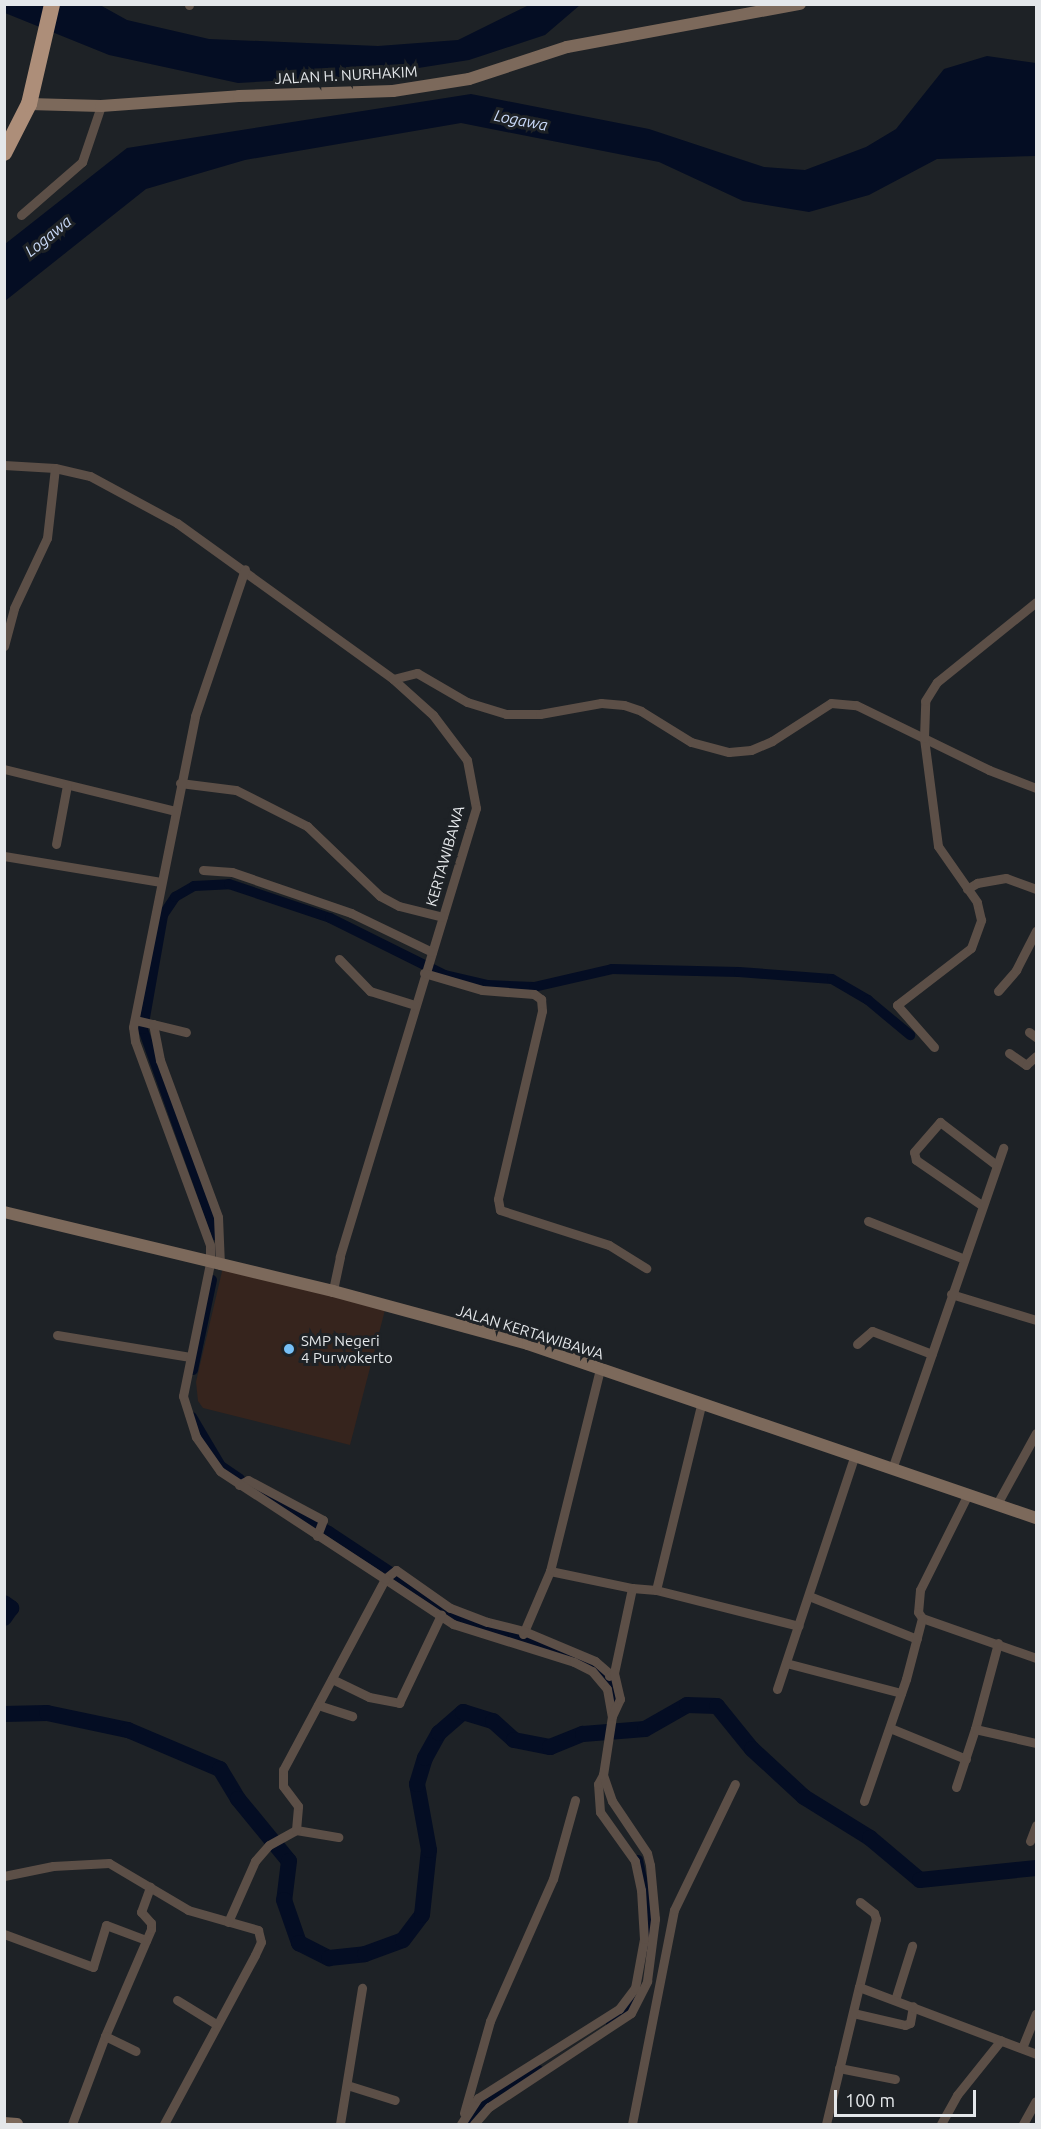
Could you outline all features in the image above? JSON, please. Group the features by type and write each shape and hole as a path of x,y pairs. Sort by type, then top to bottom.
{"highway":[{"path":"4,153 29,104 52,4"}],"street":[{"name":"JALAN H. NURHAKIM","path":"29,104 101,106 239,96 393,91 469,79 567,48 800,4"},
{"path":"21,215 82,162 101,106"},
{"name":"KERTAWIBAWA","path":"4,465 55,468 90,476 177,523 246,569 393,678 433,715 467,760 476,793 474,816 415,1005 333,1291"},
{"path":"4,646 14,608 47,538 55,468"},
{"path":"215,1264 209,1240 205,1198 135,1041 142,1021 162,882 180,783 199,700 246,569"},
{"path":"934,1047 897,1006 959,959 976,940 981,920 971,886 938,846 929,741 923,709 930,690 1036,602"},
{"path":"393,678 417,673 467,702 506,714 540,714 601,703 624,705 641,711 691,742 729,752 751,750 771,741 831,703 868,708 929,741 1036,788"},
{"path":"4,769 175,811"},
{"path":"180,783 236,790 307,826 380,896 399,906 443,919"},
{"path":"56,844 67,785"},
{"path":"4,856 162,882"},
{"path":"203,870 232,872 351,913 431,955"},
{"path":"971,886 1006,878 1036,889"},
{"path":"998,991 1016,970 1036,931"},
{"path":"339,959 370,992 415,1005"},
{"path":"425,972 482,990 534,994 541,999 542,1011 498,1199 500,1210 609,1245 646,1268"},
{"path":"142,1021 186,1032"},
{"path":"142,1021 160,1060 221,1240 184,1381 185,1411 196,1437 220,1471 321,1530 389,1575 441,1615 470,1631 522,1637"},
{"path":"1009,1053 1026,1065 1036,1056"},
{"path":"980,1204 916,1160 914,1152 940,1122 995,1164"},
{"path":"892,1469 980,1204 1002,1148"},
{"name":"JALAN KERTAWIBAWA","path":"4,1212 333,1291 520,1342 854,1458 1036,1518"},
{"path":"868,1221 962,1258"},
{"path":"951,1294 1036,1320"},
{"path":"857,1344 872,1331 932,1354"},
{"path":"57,1335 190,1357"},
{"path":"522,1637 550,1571 600,1369"},
{"path":"656,1590 701,1405"},
{"path":"997,1504 1036,1433"},
{"path":"777,1689 854,1458"},
{"path":"242,1483 323,1520 321,1530"},
{"path":"864,1801 902,1693 917,1639 922,1618 917,1606 918,1595 968,1494"},
{"path":"550,1571 632,1588 656,1590 798,1626"},
{"path":"389,1575 450,1608 522,1637 608,1677"},
{"path":"296,1830 298,1806 281,1779 318,1705 389,1575"},
{"path":"632,1588 608,1677 612,1719 603,1773 598,1784 598,1805 635,1861 650,1918"},
{"path":"809,1596 917,1639"},
{"path":"332,1679 369,1697 399,1703 441,1615"},
{"path":"922,1618 1036,1658"},
{"path":"956,1787 975,1729 998,1643"},
{"path":"786,1663 902,1693"},
{"path":"318,1705 352,1716"},
{"path":"890,1728 966,1759"},
{"path":"975,1729 1036,1743"},
{"path":"474,2124 489,2107 631,2013 647,1981 650,1918 647,1853 617,1809 603,1773"},
{"path":"632,2124 671,1922 683,1887 735,1784"},
{"path":"462,2120 490,2021 553,1879 575,1800"},
{"path":"1030,1840 1036,1825"},
{"path":"228,1922 250,1869 269,1845 296,1830 338,1837"},
{"path":"4,1876 53,1866 109,1863 188,1910 228,1922 254,1926 261,1935 261,1942 164,2124"},
{"path":"72,2124 105,2036 152,1926 141,1912 150,1887"},
{"path":"826,2124 876,1919 874,1913 860,1902"},
{"path":"650,1918 671,1922"},
{"path":"4,1934 92,1967 106,1926 146,1940"},
{"path":"895,2000 912,1946"},
{"path":"462,2120 478,2098 619,2009 634,1988 647,1955"},
{"path":"859,1987 1036,2054"},
{"path":"340,2124 362,1988"},
{"path":"177,2000 216,2024"},
{"path":"853,2013 907,2025 913,2006"},
{"path":"1022,2048 1036,2014"},
{"path":"105,2036 136,2051"},
{"path":"941,2124 957,2095 1001,2040"},
{"path":"839,2068 895,2079"},
{"path":"347,2085 395,2100"},
{"path":"1023,2124 1036,2101"},
{"path":"4,2123 16,2124"}],"shaded area":[{"name":"SMP Negeri 4 Purwokerto","path":"223,1267 386,1306 350,1445 203,1408 198,1401 196,1382"}],"water":[{"path":"4,5 100,5 127,20 209,39 378,46 458,40 529,5 580,5 545,35 469,60 374,75 238,83 109,55 5,13"},
{"name":"Logawa","path":"987,56 1036,63 1036,156 937,159 869,195 809,212 743,201 659,162 461,123 245,160 146,189 5,301 5,244 127,148 471,94 649,129 764,167 805,170 866,147 896,129 944,69"}],"waterway":[{"path":"217,1236 143,1029 163,915 175,897 194,886 229,884 330,918 445,975 487,985 534,987 612,969 739,972 832,979 868,1000 910,1035"},
{"path":"193,1370 212,1280"},
{"path":"192,1417 221,1466 240,1479"},
{"path":"260,1493 329,1531 465,1621 513,1634 601,1671 610,1683 615,1709"},
{"path":"4,1603 11,1608 4,1618"},
{"path":"4,1714 47,1713 128,1730 220,1769 238,1799 289,1861 284,1900 299,1943 329,1958 365,1954 403,1940 422,1915 429,1850 417,1784 425,1758 439,1733 463,1712 493,1721 514,1740 550,1747 583,1734 645,1729 687,1705 717,1706 752,1749 804,1797 870,1838 920,1880 1036,1868"},
{"path":"638,1860 650,1917 648,1948"},
{"path":"611,2023 635,1997"},
{"path":"468,2124 477,2110 538,2070"}],"place":[{"name":"SMP Negeri 4 Purwokerto","path":"289,1349"}]}
